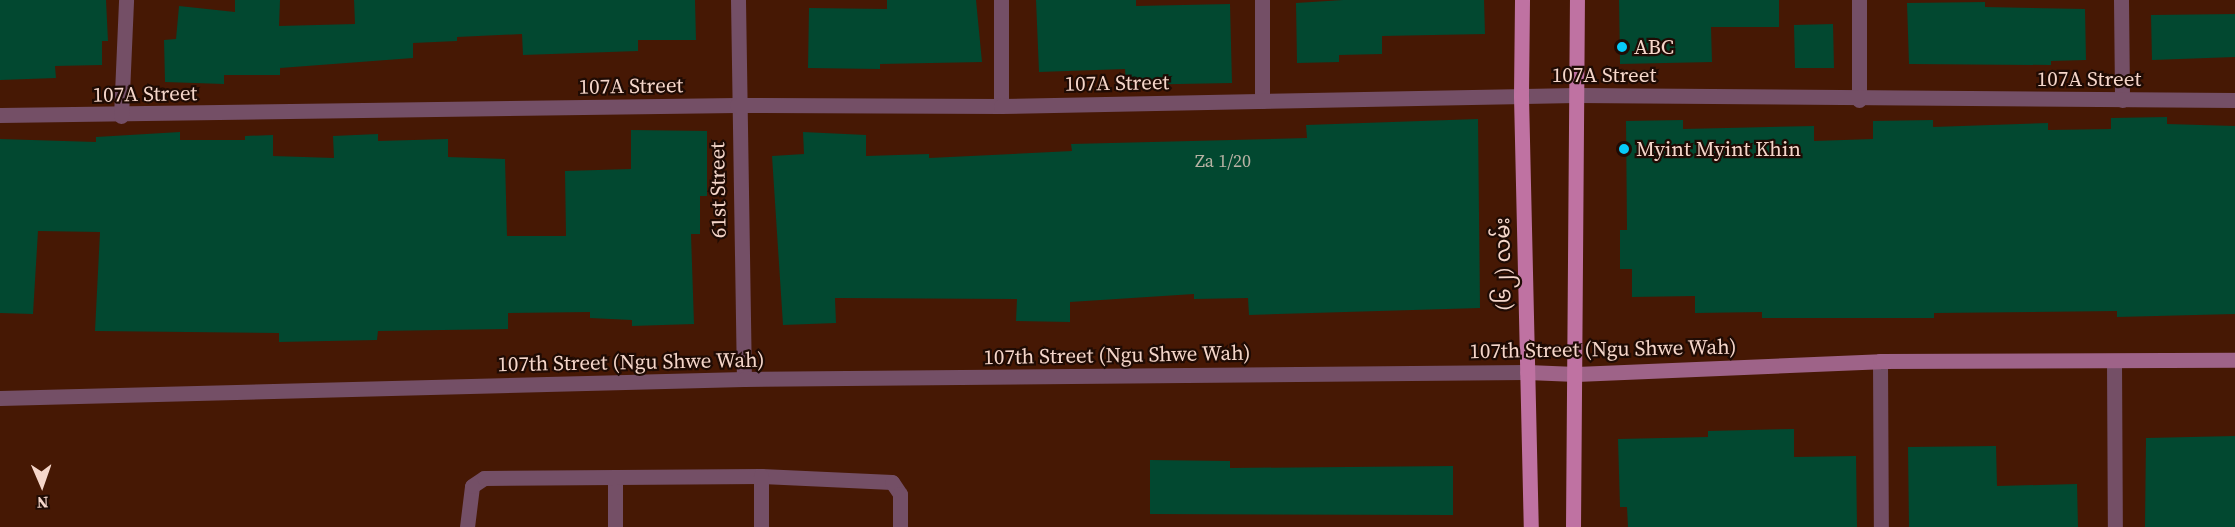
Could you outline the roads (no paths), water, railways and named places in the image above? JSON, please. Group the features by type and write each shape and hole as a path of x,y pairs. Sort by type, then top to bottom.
{"main road":[{"name":"(၆၂) လမ်း","path":"1522,0 1521,96 1531,527"},
{"path":"1573,527 1576,374 1577,0"},
{"name":"107th Street (Ngu Shwe Wah)","path":"1527,372 1576,374 1880,361 2235,360"}],"street":[{"path":"121,116 126,0"},
{"name":"61st Street","path":"738,0 737,105 744,380"},
{"path":"1000,106 1001,0"},
{"path":"1262,0 1262,101"},
{"path":"1859,0 1859,100"},
{"path":"2121,0 2122,100"},
{"name":"107A Street","path":"0,115 121,116 737,105 1000,106 1576,95 1859,100 2235,100"},
{"path":"1880,361 1881,527"},
{"path":"2114,361 2115,527"},
{"name":"107th Street (Ngu Shwe Wah)","path":"0,398 744,380 1527,372"},
{"path":"761,476 761,527"},
{"path":"468,527 472,486 484,478 761,476 892,482 900,494 900,527"},
{"path":"615,478 615,527"}],"place":[{"name":"ABC","path":"1622,47"},
{"name":"Myint Myint Khin","path":"1624,149"}]}
